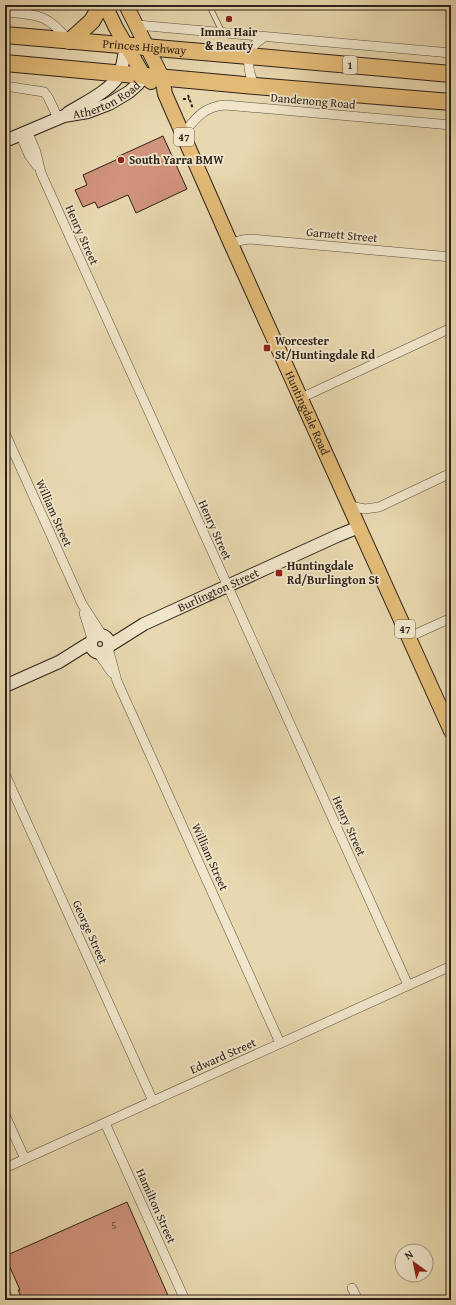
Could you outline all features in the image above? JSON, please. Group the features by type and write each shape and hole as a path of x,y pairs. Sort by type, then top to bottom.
{"highway":[{"path":"70,42 92,21 101,5"},
{"name":"Princes Highway","path":"5,35 70,42 451,74"},
{"path":"5,63 451,102"}],"main road":[{"name":"Huntingdale Road","path":"105,5 126,46 144,76 165,94"},
{"name":"Huntingdale Road","path":"126,5 162,77 165,94 231,244 451,731"}],"street":[{"path":"5,12 36,15 41,17 58,28 70,42"},
{"path":"137,25 451,53"},
{"path":"249,56 252,47 264,37"},
{"name":"Atherton Road","path":"5,141 61,117 102,92 116,80 120,74 126,46"},
{"name":"Dandenong Road","path":"249,56 250,72 255,86"},
{"name":"Atherton Road","path":"61,117 88,112 109,104 129,92 144,76"},
{"path":"5,86 44,92 61,117"},
{"name":"Dandenong Road","path":"183,134 194,119 203,112 210,108 225,105 451,125"},
{"name":"Henry Street","path":"23,133 29,155 41,173 408,986"},
{"name":"Garnett Street","path":"231,244 250,239 451,257"},
{"path":"301,398 451,328"},
{"name":"William Street","path":"5,433 280,1043"},
{"path":"350,506 365,509 379,507 451,473"},
{"name":"Burlington Street","path":"5,686 359,527"},
{"path":"409,637 451,618"},
{"name":"George Street","path":"5,774 153,1101"},
{"name":"Edward Street","path":"5,1168 451,966"},
{"path":"5,1115 25,1159"},
{"name":"Hamilton Street","path":"105,1123 185,1300"},
{"path":"352,1288 358,1300"},
{"path":"5,1292 9,1300"}],"lane":[{"path":"209,5 222,33"}],"path":[{"path":"188,95 194,110"},
{"path":"183,99 189,99"}],"building":[{"path":"163,136 187,189 136,213 128,195 98,208 95,202 83,207 75,190 87,185 83,175 118,159 117,157"},
{"path":"127,1202 170,1300 23,1300 5,1256"}],"place":[{"name":"Imma Hair & Beauty","path":"229,19"},
{"name":"South Yarra BMW","path":"121,160"},
{"name":"Worcester St/Huntingdale Rd","path":"267,348"},
{"name":"Huntingdale Rd/Burlington St","path":"279,573"}]}
